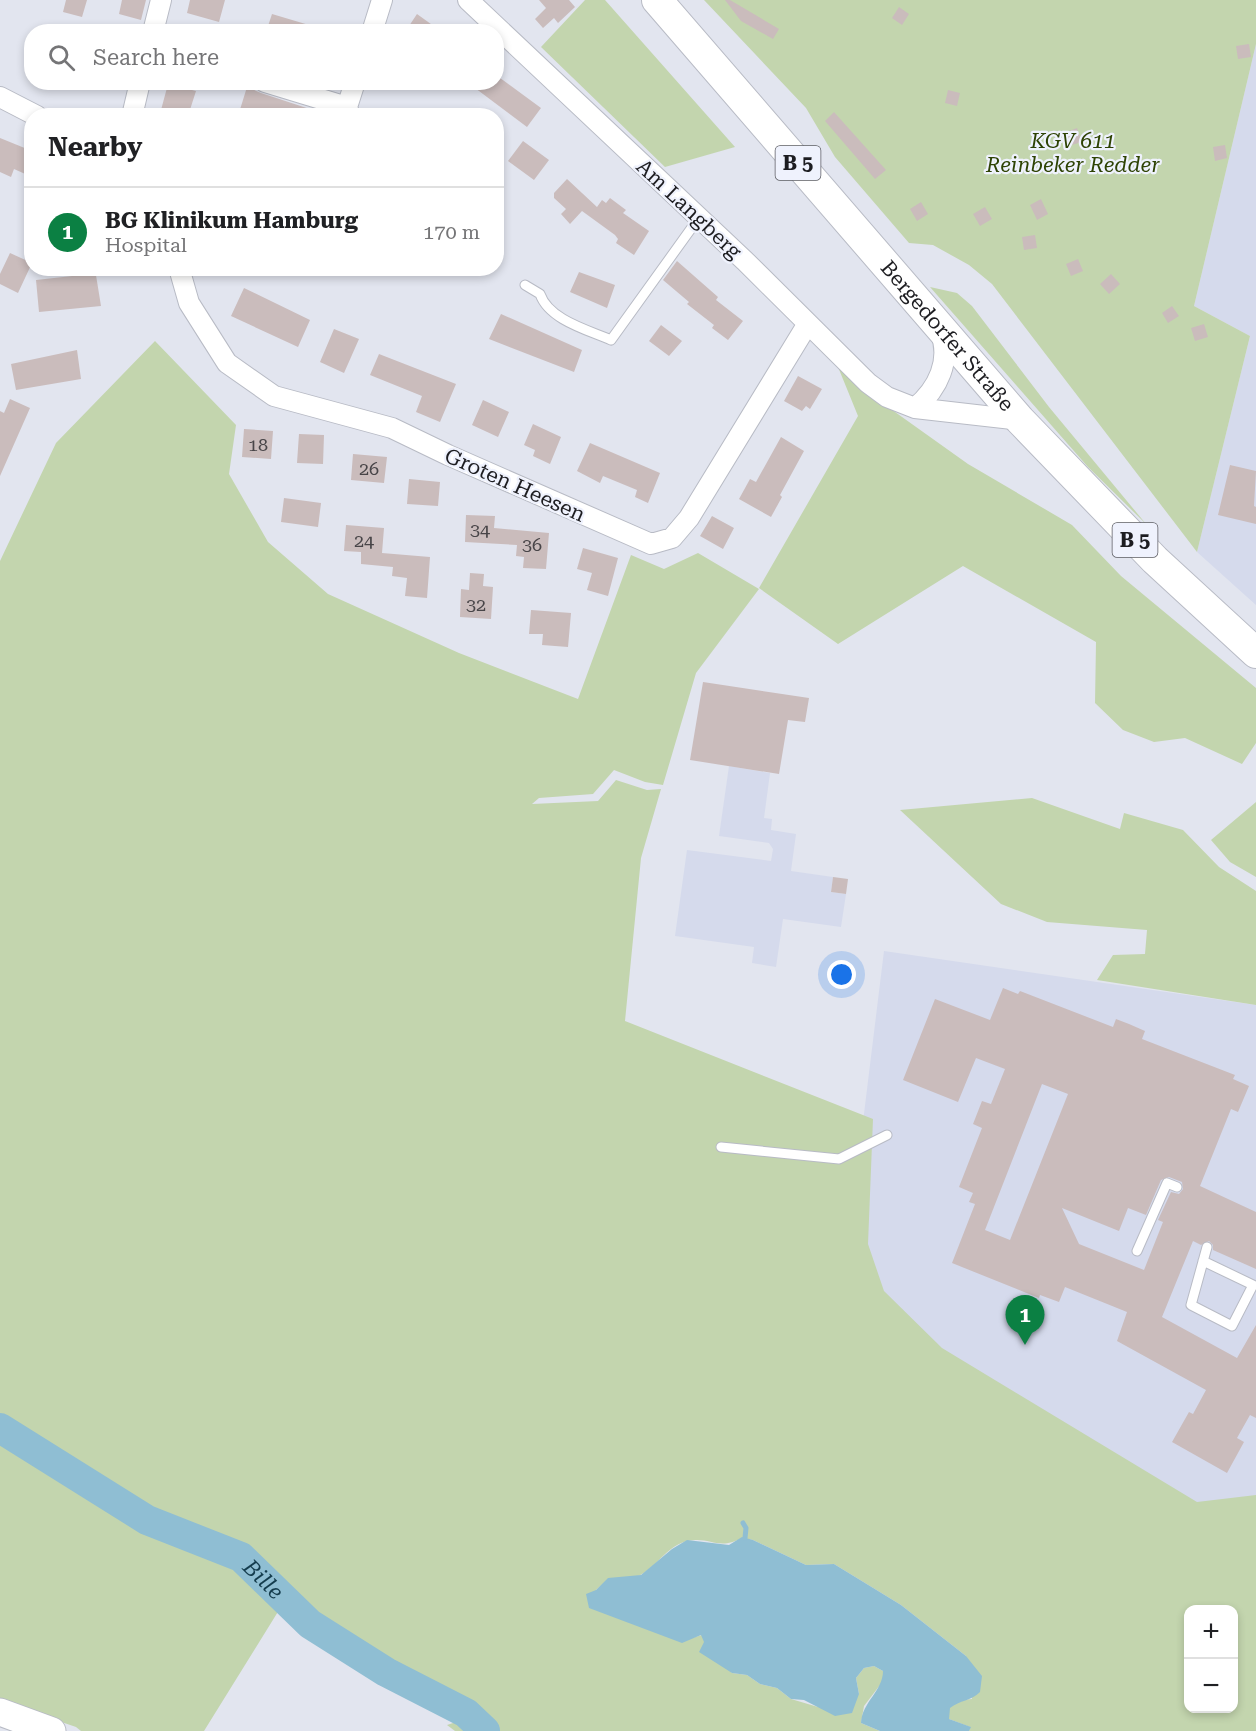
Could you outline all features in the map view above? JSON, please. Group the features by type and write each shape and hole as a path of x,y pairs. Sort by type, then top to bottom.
{"main road":[{"name":"Bergedorfer Straße","path":"657,0 1020,420 1155,560 1256,653"}],"street":[{"path":"155,24 161,0"},
{"path":"374,24 382,0"},
{"name":"Am Langberg","path":"468,0 493,24"},
{"name":"Am Langberg","path":"504,34 745,261 868,383 887,397 915,408 1020,420"},
{"path":"134,108 138,90"},
{"path":"288,90 339,108"},
{"path":"349,108 353,90"},
{"path":"0,97 24,109"},
{"name":"Groten Heesen","path":"181,276 189,303 227,363 274,396 392,428 651,544 672,538 689,518 807,325"},
{"path":"915,408 931,394 940,377 944,344 939,326"},
{"path":"0,1712 52,1731"}],"lane":[{"path":"525,285 540,294 544,305 564,319 611,340 698,219"},
{"path":"721,1147 839,1159 887,1135"},
{"path":"1137,1251 1167,1183 1177,1187"},
{"path":"1203,1261 1253,1285 1232,1326 1191,1305 1203,1261 1207,1247"}],"shaded area":[{"path":"1256,44 1256,605 1197,552 1250,336 1194,306"},
{"path":"729,766 770,773 764,818 772,819 771,830 796,834 791,871 833,877 831,892 846,894 841,927 783,919 776,967 752,963 754,947 675,936 687,850 771,861 773,849 769,843 719,836"},
{"path":"884,951 1256,1005 1256,1728 1238,1712 1238,1605 1184,1605 1184,1682 847,1252"}],"green space":[{"path":"585,0 605,0 735,147 665,167 541,47"},
{"name":"KGV 611 Reinbeker Redder","path":"704,0 1256,0 1256,44 1194,306 1250,336 1197,552 992,284 969,265 933,245 909,243 835,157 806,108"},
{"path":"930,287 957,293 972,306 1049,407 1146,524 1088,467"},
{"path":"155,341 236,425 229,474 268,542 328,594 459,653 578,699 631,555 664,569 698,553 759,589 696,673 663,785 645,782 614,770 593,794 539,798 532,804 598,801 616,780 647,790 661,789 641,858 625,1021 873,1119 868,1244 884,1291 942,1348 1197,1502 1256,1495 1256,1731 969,1731 970,1727 949,1719 949,1708 960,1700 972,1699 966,1656 901,1605 834,1564 806,1565 753,1540 742,1538 727,1543 696,1540 681,1543 669,1550 642,1574 631,1578 610,1580 596,1590 692,1638 702,1635 732,1673 747,1675 760,1684 777,1688 791,1699 818,1707 859,1694 856,1678 864,1668 874,1666 883,1671 883,1681 864,1706 861,1723 880,1731 455,1731 447,1725 474,1716 423,1695 373,1669 326,1638 284,1602 204,1731 81,1731 76,1727 0,1701 0,1435 138,1515 29,1435 0,1420 0,561 56,443"},
{"path":"836,362 888,407 968,464 1072,525 1121,576 1256,688 1256,743 1242,764 1185,738 1154,742 1123,730 1095,703 1096,642 963,566 838,644 759,588 858,416"},
{"path":"1032,798 1120,829 1124,813 1183,830 1219,867 1256,891 1256,1005 1097,980 1113,955 1145,954 1147,930 1047,922 1001,904 900,810"},
{"path":"1256,802 1256,877 1230,862 1211,840"}],"water":[{"path":"742,1537 806,1565 834,1564 901,1605 966,1656 982,1676 980,1692 950,1708 949,1719 971,1727 969,1731 880,1731 861,1723 865,1709 882,1678 883,1671 874,1666 864,1668 856,1678 859,1694 852,1713 835,1716 804,1700 791,1699 777,1688 760,1684 747,1675 732,1673 699,1652 704,1642 701,1635 682,1643 589,1608 586,1594 596,1590 608,1578 641,1575 672,1549 687,1540 729,1545"}],"building":[{"path":"66,0 87,0 82,17 63,12"},
{"path":"122,0 146,0 141,20 119,14"},
{"path":"190,0 225,0 219,22 187,13"},
{"path":"539,0 569,0 575,7 558,23 554,18 543,28 535,19 546,8"},
{"path":"725,0 730,0 779,29 773,39 741,21"},
{"path":"899,7 909,14 902,25 892,18"},
{"path":"272,14 306,24 269,24"},
{"path":"417,14 431,24 410,24"},
{"path":"1249,44 1251,57 1238,59 1236,46"},
{"path":"504,81 541,108 527,127 478,90 504,90"},
{"path":"166,90 196,91 191,108 162,108"},
{"path":"246,90 254,90 307,108 240,108"},
{"path":"948,90 960,93 957,106 945,103"},
{"path":"834,112 886,170 875,179 825,121"},
{"path":"1077,128 1082,142 1068,146 1064,133"},
{"path":"0,138 24,148 24,173 14,169 11,177 0,172"},
{"path":"523,141 549,160 534,180 508,161"},
{"path":"1225,145 1227,158 1215,161 1213,147"},
{"path":"567,179 597,207 602,200 606,203 610,198 626,210 623,213 649,231 634,255 616,243 618,239 615,235 582,211 570,224 561,214 566,209 554,198 554,193"},
{"path":"1041,199 1048,214 1037,220 1030,205"},
{"path":"921,202 928,214 917,221 910,209"},
{"path":"985,207 992,219 980,226 973,214"},
{"path":"1035,235 1037,248 1024,250 1022,237"},
{"path":"10,253 24,259 24,276 26,276 18,293 0,284 0,274"},
{"path":"1078,259 1083,271 1071,276 1066,264"},
{"path":"677,261 718,297 716,300 743,321 728,340 712,328 714,325 687,304 689,302 663,280"},
{"path":"579,272 615,285 607,308 570,292"},
{"path":"1111,274 1120,284 1109,294 1100,284"},
{"path":"96,276 101,306 39,312 36,280"},
{"path":"244,288 310,320 298,347 231,316"},
{"path":"1172,306 1179,316 1168,323 1162,313"},
{"path":"501,314 582,350 574,372 489,339"},
{"path":"1204,324 1208,337 1195,341 1191,328"},
{"path":"661,325 682,341 669,356 649,341"},
{"path":"334,329 359,339 344,373 320,362"},
{"path":"77,350 81,379 16,390 11,364"},
{"path":"379,354 456,384 440,422 416,412 422,396 370,375"},
{"path":"798,376 822,389 810,409 806,406 802,411 784,401"},
{"path":"10,399 30,408 0,476 0,411 4,413"},
{"path":"483,400 509,412 498,437 472,425"},
{"path":"533,424 561,437 550,464 533,456 535,450 524,445"},
{"path":"244,429 273,431 271,459 242,457"},
{"path":"299,434 324,435 323,464 297,463"},
{"path":"781,437 804,451 771,517 739,499 750,479 756,482"},
{"path":"590,443 660,473 648,503 635,497 637,490 603,476 600,483 577,471"},
{"path":"353,454 387,457 384,483 351,480"},
{"path":"1230,465 1256,471 1254,506 1256,507 1256,524 1218,515"},
{"path":"409,479 440,482 438,506 407,504"},
{"path":"284,498 321,503 318,527 281,522"},
{"path":"466,515 495,516 494,528 549,533 546,569 523,568 524,557 516,556 517,545 465,542"},
{"path":"712,516 734,528 723,549 700,536"},
{"path":"346,525 384,528 382,553 430,557 427,598 405,596 407,578 392,576 393,567 361,564 361,552 344,551"},
{"path":"583,548 618,558 608,596 587,590 592,573 577,569"},
{"path":"470,573 484,574 483,586 493,587 491,619 460,617 461,589 469,590"},
{"path":"531,610 571,613 568,647 542,645 543,634 529,634"},
{"path":"703,682 809,698 805,722 788,720 779,774 690,760"},
{"path":"833,877 848,879 846,894 831,892"},
{"path":"1003,988 1018,994 1020,991 1113,1027 1116,1019 1129,1024 1145,1031 1142,1039 1235,1075 1233,1079 1249,1086 1238,1112 1231,1109 1200,1186 1256,1212 1256,1269 1213,1250 1213,1245 1209,1241 1201,1245 1193,1241 1162,1317 1237,1358 1256,1325 1256,1418 1250,1415 1237,1438 1244,1442 1227,1473 1172,1442 1189,1412 1193,1414 1206,1390 1117,1341 1127,1312 1065,1287 1059,1302 1040,1295 1039,1298 952,1263 975,1204 969,1202 973,1193 959,1187 982,1128 973,1124 982,1101 991,1104 1005,1069 976,1058 958,1102 903,1080 935,999 990,1020","holes":["1042,1084 1068,1094 1010,1240 985,1230","1169,1177 1182,1182 1183,1189 1179,1194 1171,1192 1158,1220 1163,1222 1144,1270 1079,1244 1062,1208 1119,1231 1128,1208 1146,1215 1161,1180"]}],"waterway":[{"name":"Bille","path":"0,1428 147,1520 241,1557 310,1624 386,1672 466,1713 485,1731"},
{"path":"743,1523 746,1528 745,1538"}],"place":[{"name":"BG Klinikum Hamburg","path":"1025,1345"}]}
